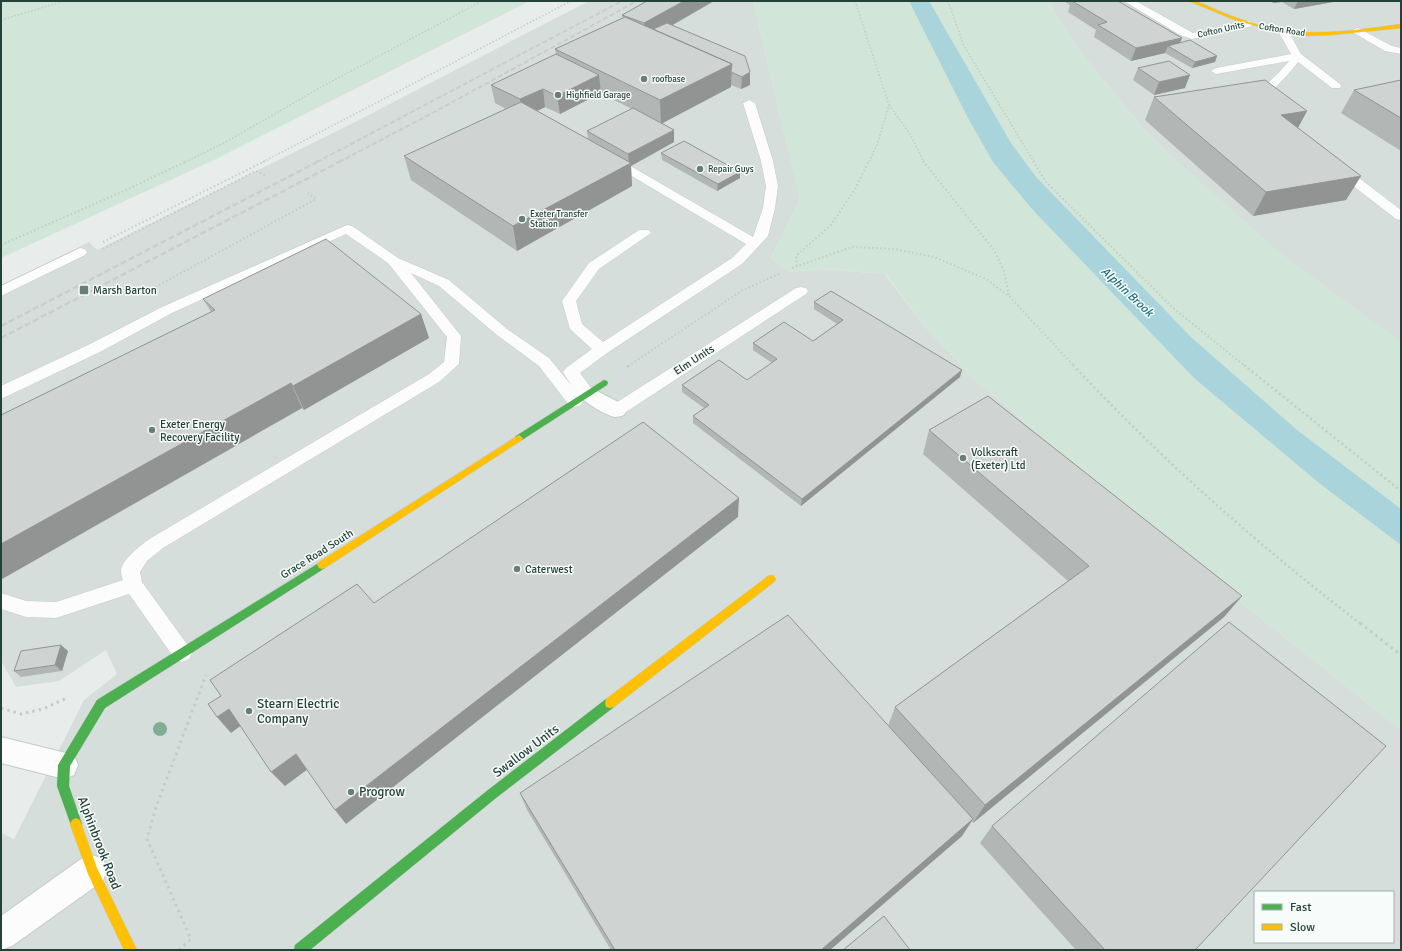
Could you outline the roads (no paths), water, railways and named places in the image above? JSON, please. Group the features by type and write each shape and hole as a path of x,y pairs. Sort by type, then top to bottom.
{"street":[{"name":"Cofton Road","path":"1192,1 1217,13 1249,24 1283,31 1321,34 1401,26"},
{"name":"Elm Units","path":"589,392 617,410"},
{"name":"Grace Road South","path":"64,765 101,704 362,540 589,392"},
{"name":"Swallow Units","path":"300,950 492,794 771,579"},
{"path":"1,750 64,765"},
{"name":"Alphinbrook Road","path":"64,765 63,786 92,870 131,950"},
{"path":"1,935 92,870"}],"lane":[{"name":"Cofton Units","path":"1129,1 1184,34 1192,36 1249,24"},
{"path":"1283,31 1297,56 1336,86"},
{"path":"1358,31 1389,49 1401,51"},
{"path":"1216,71 1297,56"},
{"path":"1272,115 1262,104 1262,97 1269,87 1287,71 1297,56"},
{"path":"589,392 571,372 602,349 737,261 761,236 769,208 772,186 767,161 750,103"},
{"path":"603,156 754,243"},
{"path":"1326,159 1401,216"},
{"path":"1,393 95,348 167,310 347,229 393,260 444,283 502,332 589,392"},
{"path":"602,349 575,326 569,302 594,266 644,233"},
{"path":"1,292 80,252"},
{"path":"182,653 133,585 130,570 141,556 157,543 434,378 451,364 454,336 393,260"},
{"name":"Elm Units","path":"617,410 801,291"},
{"path":"1,601 26,609 56,610 133,585"}],"water":[{"name":"Alphin Brook","path":"909,1 929,1 1011,143 1036,177 1192,338 1297,430 1401,509 1401,545 1319,483 1194,378 1032,209 993,162 969,120"}],"railway":[{"path":"317,162 622,1"},
{"path":"339,162 438,110 637,1"},
{"path":"1,326 319,161"},
{"path":"1,338 341,161"}],"place":[{"name":"roofbase","path":"644,79"},
{"name":"Highfield Garage","path":"558,95"},
{"name":"Repair Guys","path":"700,169"},
{"name":"Exeter Transfer Station","path":"522,219"},
{"name":"Marsh Barton","path":"84,290"},
{"name":"Exeter Energy Recovery Facility","path":"152,430"},
{"name":"Volkscraft (Exeter) Ltd","path":"963,458"},
{"name":"Caterwest","path":"517,569"},
{"name":"Stearn Electric Company","path":"249,711"},
{"name":"Progrow","path":"351,792"}]}
